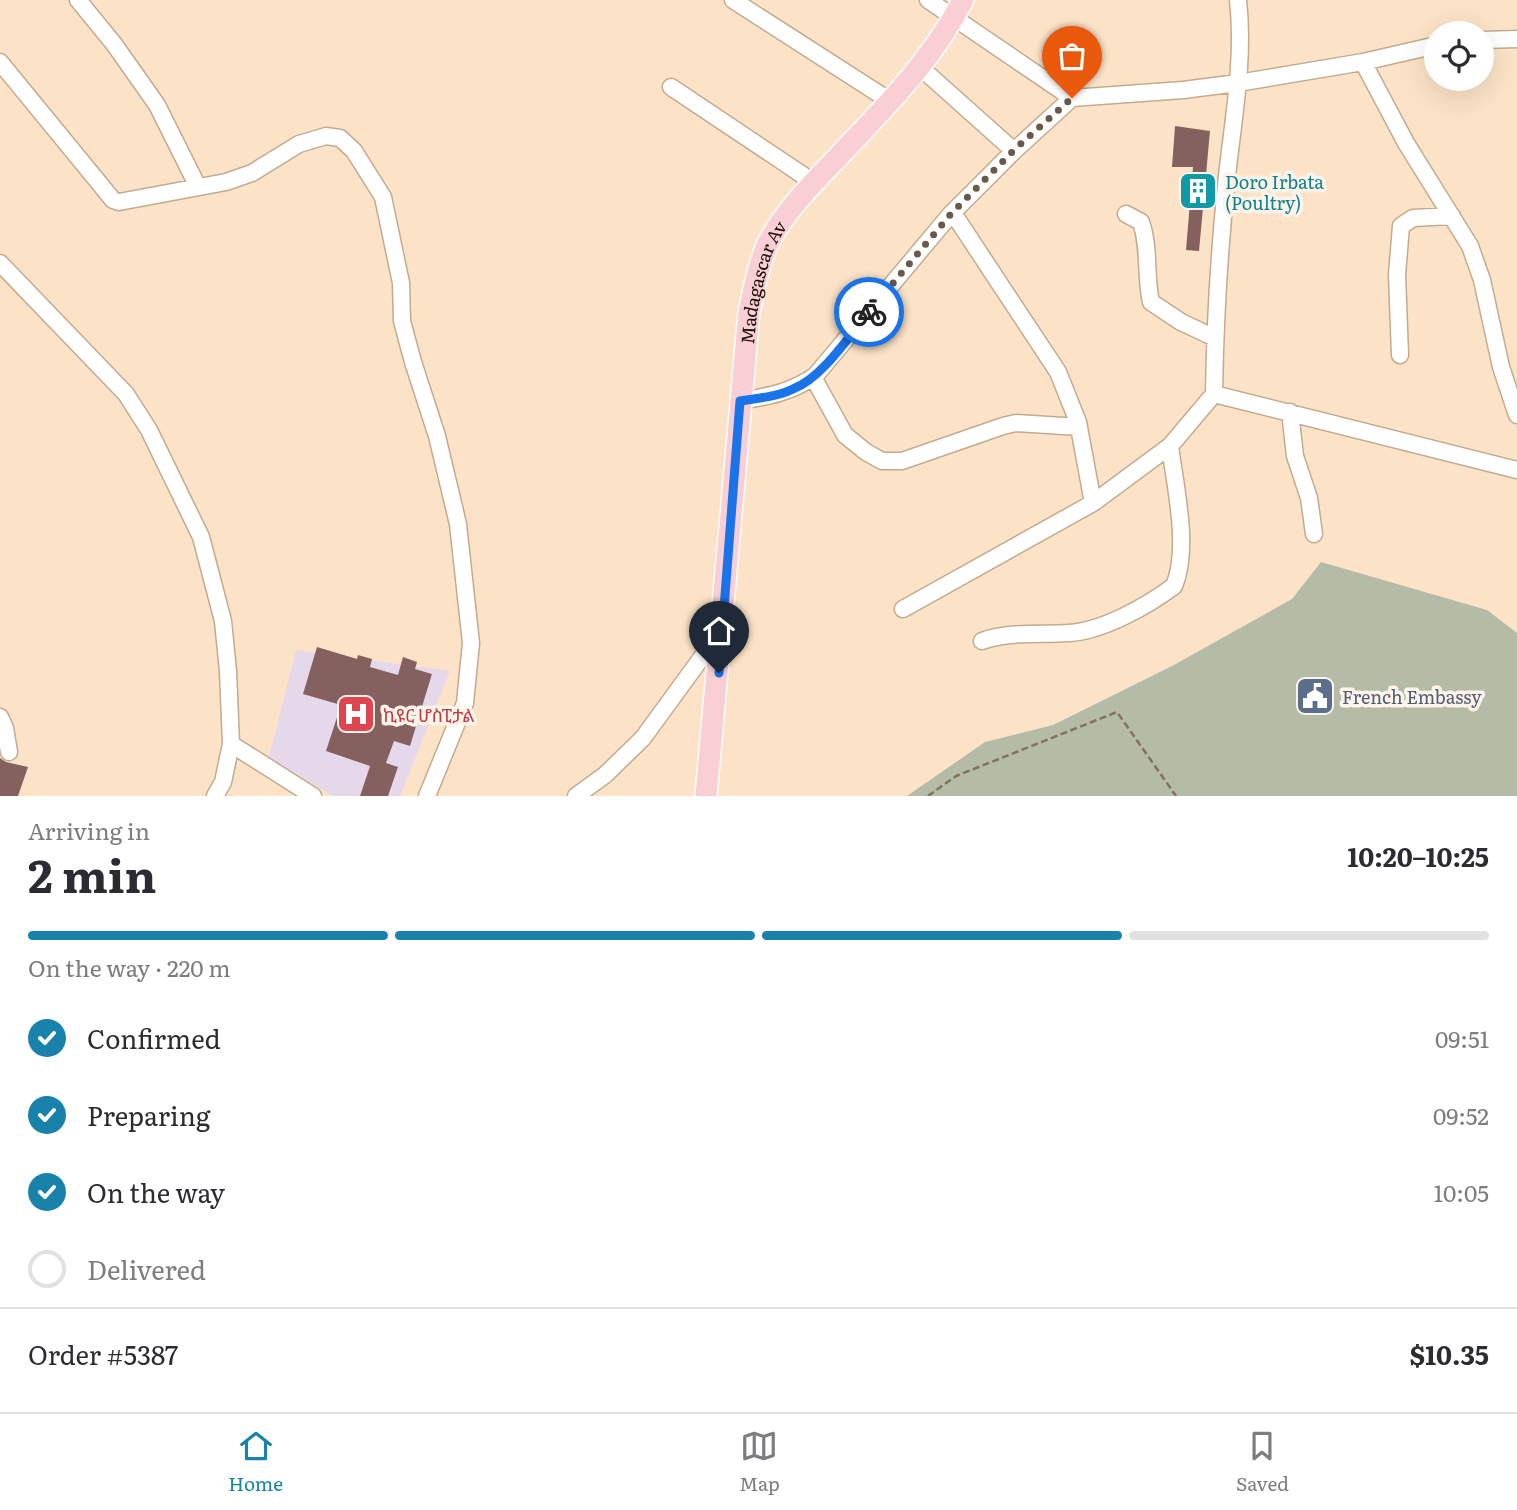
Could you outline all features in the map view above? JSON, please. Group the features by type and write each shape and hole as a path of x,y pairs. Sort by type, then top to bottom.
{"main road":[{"name":"Madagascar Av","path":"706,796 749,312 771,238 813,182 920,67 959,8"}],"street":[{"path":"78,0 158,105 198,187"},
{"path":"733,0 890,101"},
{"path":"929,0 959,8 1072,98"},
{"path":"903,609 1093,503 1170,446 1214,394 1215,338 1226,187 1238,83 1238,0 1248,0"},
{"path":"1494,40 1517,39"},
{"path":"740,401 781,394 813,377 953,213 1014,150 1072,98 1238,83 1363,62 1424,48"},
{"path":"0,62 113,200 124,202 252,173 299,144 326,136 340,138 354,151 383,197 401,283 402,321 412,362 438,436 458,523 471,642 470,675 465,703 427,796"},
{"path":"1363,62 1406,143 1470,246 1482,280 1501,367 1517,415"},
{"path":"920,67 1014,150"},
{"path":"671,87 813,182"},
{"path":"953,213 1058,372 1079,427 1093,503"},
{"path":"1126,214 1141,222 1146,238 1151,302 1181,322 1215,338"},
{"path":"1400,355 1396,275 1401,226 1413,218 1452,216"},
{"path":"0,263 126,394 149,430 201,537 223,621 228,671 231,744 223,782 215,796"},
{"path":"813,377 845,435 882,461 902,461 1016,423 1079,427"},
{"path":"1214,394 1517,470"},
{"path":"1290,412 1295,456 1309,498 1314,534"},
{"path":"982,640 1028,634 1073,633 1109,624 1174,586 1180,562 1179,522 1170,446"},
{"path":"576,796 605,775 643,738 722,629"},
{"path":"0,717 5,728 9,752"},
{"path":"231,744 307,795"}],"path":[{"path":"928,796 956,776 1117,712 1176,796"}],"shaded area":[{"name":"ኪዩር ሆስፒታል","path":"296,650 450,671 400,796 333,796 269,757"}],"green space":[{"name":"French Embassy","path":"1321,562 1487,610 1517,633 1517,796 907,796 985,742 1053,725 1172,666 1292,599"}],"building":[{"path":"1175,126 1210,131 1199,251 1186,250 1193,167 1172,167"},
{"path":"317,647 357,659 358,655 372,659 370,667 398,675 403,657 417,662 415,669 432,674 410,746 394,741 386,763 398,767 388,796 360,796 370,766 326,751 341,705 303,694"},
{"path":"0,758 28,767 18,796 0,796"}],"way so far":[{"path":"869,312 950,215 1014,150 1072,98"}],"place":[{"name":"Doro Irbata (Poultry)","path":"1198,191"},
{"name":"French Embassy","path":"1315,696"},
{"name":"ኪዩር ሆስፒታል","path":"356,714"}],"route":[{"path":"719,673 740,401 781,394 816,376 869,312"}]}
